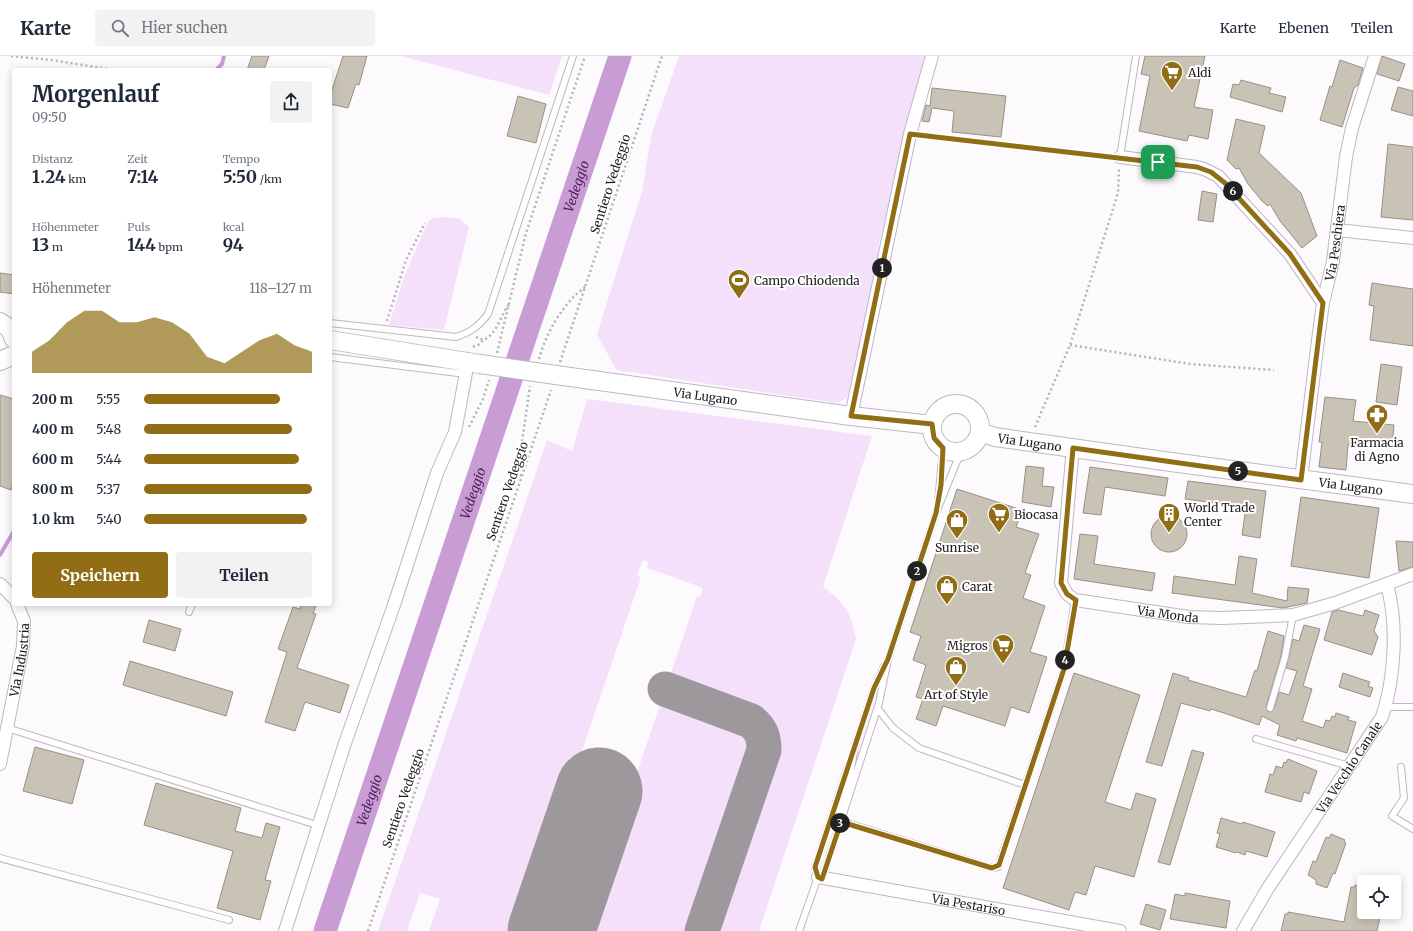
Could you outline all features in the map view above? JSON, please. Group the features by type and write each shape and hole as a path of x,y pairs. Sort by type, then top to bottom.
{"main road":[{"name":"Via Lugano","path":"332,340 480,367 556,375 851,416 932,424"},
{"path":"0,361 12,356"},
{"path":"947,406 964,406 971,410 976,416 979,423 980,432 972,446 957,452 943,448 934,438 932,424 940,410 947,406"},
{"name":"Via Lugano","path":"980,432 995,436 1073,448 1413,494"}],"street":[{"path":"851,416 910,134 932,56"},
{"name":"Via Peschiera","path":"1301,480 1323,303 1333,261 1349,143 1375,56"},
{"path":"1120,157 1197,167 1218,176 1290,254 1323,303"},
{"path":"1337,230 1413,238"},
{"path":"285,931 320,826 345,743 394,605 437,473 455,432 480,367"},
{"path":"1073,448 1061,583 1067,594 1076,600"},
{"name":"Via Monda","path":"1076,600 1189,617 1222,618 1293,615 1387,585 1413,574"},
{"path":"0,584 12,596"},
{"name":"Via Vecchio Canale","path":"1243,931 1268,888 1382,717 1393,670 1392,602 1387,585"},
{"name":"Via Industria","path":"0,764 23,646 24,621 18,606"},
{"name":"Via Pestariso","path":"820,878 1120,931"}],"lane":[{"path":"332,323 456,337 470,332 488,314 573,56"},
{"path":"1120,157 1136,56"},
{"path":"332,357 480,367"},
{"path":"936,513 941,485 943,448"},
{"path":"799,931 842,819 878,709 888,659 936,513 957,461 965,450"},
{"path":"855,745 851,770 840,808 842,819 848,824 994,868 1000,863 1064,669 1076,600"},
{"path":"189,612 191,606"},
{"path":"1270,708 1285,657 1293,615"},
{"path":"820,878 815,867 874,688 888,659"},
{"path":"1385,707 1413,707"},
{"path":"878,709 893,728 922,750 1025,785"},
{"path":"7,728 320,826"},
{"path":"1256,739 1349,766"},
{"path":"1401,767 1404,798 1392,816 1413,829"},
{"path":"0,858 229,920"}],"path":[{"path":"11,56 51,60 102,68"},
{"path":"466,434 483,399 480,367 510,302 526,233 585,56"},
{"name":"Sentiero Vedeggio","path":"368,931 662,56"},
{"path":"910,134 1120,157 1118,193 1070,345 1029,441"},
{"path":"385,329 406,260 425,223"},
{"path":"470,332 478,339 488,338 492,335 502,313 510,302"},
{"path":"1070,345 1190,364 1274,370"}],"shaded area":[{"path":"401,56 562,56 549,95"},
{"path":"679,56 928,56 885,228 883,229 878,248 879,267 847,398 836,403 616,370 597,334 642,191 651,136"},
{"path":"444,217 459,218 469,227 444,330 389,325 404,277 426,226 430,219"},
{"path":"587,399 872,436 823,587 842,603 846,609 852,622 856,639 759,931 583,931 697,596 700,597 703,588 647,568 648,562 643,560 637,575 641,577 521,931 429,931 440,899 420,893 407,931 378,931 547,440 572,451"}],"building":[{"path":"252,56 269,56 265,68 248,68"},
{"path":"343,56 367,56 359,85 356,84 348,108 332,104 332,90"},
{"name":"Aldi","path":"1145,56 1205,56 1194,107 1213,110 1208,139 1189,135 1187,141 1139,131 1150,76 1141,74"},
{"path":"1382,56 1405,64 1399,81 1377,74"},
{"path":"1340,60 1363,68 1358,85 1354,88 1342,127 1320,120 1330,86 1332,87"},
{"path":"1241,80 1271,88 1269,93 1286,97 1282,112 1230,97 1233,84 1239,85"},
{"path":"1398,87 1413,91 1413,116 1391,110"},
{"path":"932,88 1006,96 1001,137 952,132 954,111 932,108 929,122 922,121 926,105 930,106"},
{"path":"518,96 546,104 536,143 507,136"},
{"path":"1236,119 1265,126 1259,153 1301,193 1317,236 1302,248 1280,221 1270,204 1268,206 1262,201 1248,184 1239,168 1236,169 1227,160"},
{"path":"1388,144 1413,147 1413,220 1381,217"},
{"path":"1202,191 1217,194 1213,222 1198,220"},
{"path":"0,273 12,275 12,294 0,292"},
{"path":"1372,283 1413,289 1413,346 1370,340 1374,306 1369,305"},
{"path":"1381,364 1402,367 1397,405 1376,402"},
{"path":"0,395 12,398 12,487 11,490 0,486"},
{"path":"1325,397 1356,400 1353,421 1394,425 1392,446 1351,442 1350,446 1348,445 1346,470 1319,467 1322,442 1319,442"},
{"path":"1026,466 1044,468 1042,486 1054,487 1051,507 1022,502"},
{"path":"1090,467 1168,478 1165,496 1105,487 1101,515 1083,513"},
{"path":"1188,481 1266,491 1260,538 1242,535 1246,507 1185,499"},
{"path":"957,489 1022,510 1016,527 1039,534 1025,573 1031,575 1023,598 1045,606 1030,652 1047,657 1029,713 1011,707 1005,726 943,706 936,726 916,719 923,699 916,697 926,665 913,660 921,636 910,632"},
{"path":"1301,497 1379,508 1369,578 1291,566"},
{"name":"World Trade Center","path":"1173,516 1182,521 1186,527 1186,541 1182,547 1173,552 1165,552 1156,547 1152,541 1151,530 1156,521 1162,517"},
{"path":"1080,534 1098,536 1094,564 1155,573 1152,591 1074,579"},
{"path":"1396,541 1413,542 1413,567 1399,571"},
{"path":"1239,556 1257,559 1252,593 1287,601 1288,587 1309,589 1307,603 1283,608 1172,593 1174,576 1235,585"},
{"path":"301,606 316,606 313,613 316,614 297,668 349,685 340,713 305,702 295,731 265,722 287,652 278,649 293,607 300,609"},
{"path":"1338,610 1363,616 1365,610 1379,615 1374,631 1378,637 1372,655 1324,640 1332,612"},
{"path":"149,620 181,629 175,651 143,642"},
{"path":"1304,625 1320,629 1303,686 1312,689 1302,721 1323,728 1326,720 1330,721 1332,716 1335,717 1336,713 1349,717 1348,720 1356,722 1347,753 1297,738 1296,741 1277,735 1280,725 1262,716 1259,725 1211,709 1210,711 1181,703 1162,766 1146,762 1173,673 1189,678 1188,680 1246,697 1255,670 1257,671 1268,631 1284,636 1281,656 1266,707 1267,711 1271,712 1274,709 1279,692 1289,695 1297,671 1286,668 1293,639 1299,641"},
{"path":"130,661 233,692 226,716 123,685"},
{"path":"1074,673 1140,695 1105,802 1131,810 1136,793 1156,799 1134,877 1095,866 1086,895 1075,892 1069,910 1003,888"},
{"path":"1343,673 1370,682 1368,686 1373,688 1370,697 1339,687"},
{"path":"35,747 84,760 72,804 23,791"},
{"path":"1192,750 1204,753 1170,865 1158,862"},
{"path":"1288,759 1317,771 1309,794 1304,792 1301,802 1265,792 1270,774 1273,775 1276,766 1282,768 1284,762 1286,763"},
{"path":"156,783 241,808 235,831 262,838 266,823 280,827 265,880 271,881 260,920 217,908 233,851 144,825"},
{"path":"1221,818 1242,824 1243,822 1275,832 1267,857 1246,851 1245,855 1216,847 1220,834 1217,833"},
{"path":"1331,834 1345,840 1344,842 1346,843 1335,874 1333,873 1327,888 1316,884 1316,880 1308,875 1313,861 1316,862 1326,837 1329,838"},
{"path":"1355,885 1357,885 1357,919 1380,919 1377,931 1281,931 1285,914 1288,914 1288,912 1344,922 1351,887 1355,887"},
{"path":"1185,893 1230,901 1226,928 1170,919 1175,894 1185,896"},
{"path":"1146,904 1166,910 1160,930 1140,924"}],"waterway":[{"path":"218,68 222,64 224,56"},
{"name":"Vedeggio","path":"325,931 620,56"},
{"path":"0,555 12,534"}],"taxiway":[{"path":"665,689 751,721 760,730 763,741 764,750 702,931"}],"runway":[{"path":"551,931 599,791"}],"place":[{"name":"Aldi","path":"1172,92"},
{"name":"Campo Chiodenda","path":"739,300"},
{"name":"Farmacia di Agno","path":"1377,434"},
{"name":"Biocasa","path":"999,534"},
{"name":"World Trade Center","path":"1169,534"},
{"name":"Sunrise","path":"957,540"},
{"name":"Carat","path":"947,606"},
{"name":"Migros","path":"1003,664"},
{"name":"Art of Style","path":"956,686"}],"route":[{"path":"910,134 1158,162 1197,167 1218,176 1290,254 1323,303 1301,480 1073,448 1061,583 1067,594 1076,600 1064,669 998,867 992,868 848,824 842,819 822,879 818,877 815,867 874,688 888,659 936,513 941,485 943,448 934,438 932,424 851,416 910,134"}]}
